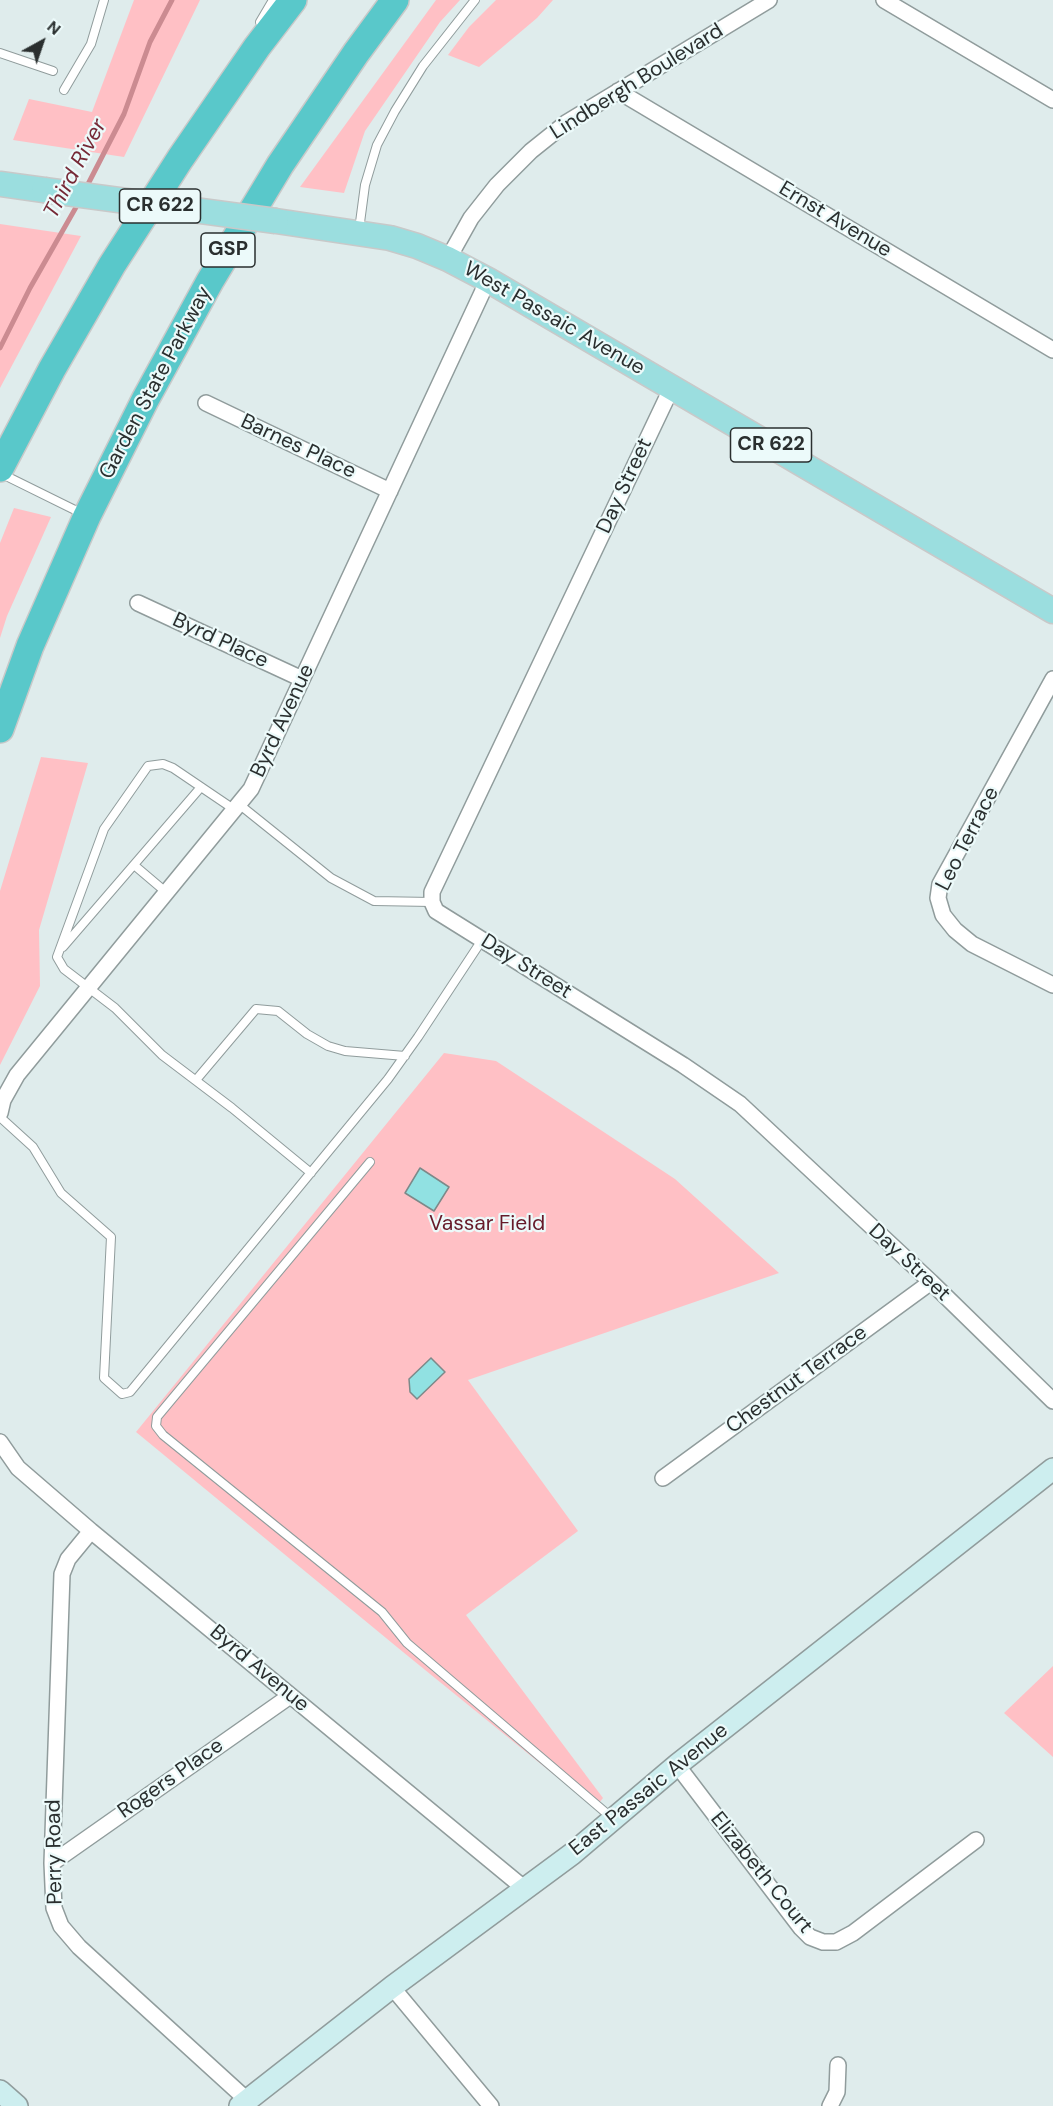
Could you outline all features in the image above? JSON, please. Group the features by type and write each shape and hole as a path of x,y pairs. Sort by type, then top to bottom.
{"highway":[{"path":"0,468 52,369 112,265 180,159 257,47 293,0"},
{"name":"Garden State Parkway","path":"0,729 30,646 87,516 145,400 210,281 280,165 395,0"}],"main road":[{"name":"West Passaic Avenue","path":"0,184 359,232 417,246 488,280 1053,611"},
{"name":"East Passaic Avenue","path":"243,2103 392,1987 572,1854 677,1766 1053,1468"},
{"path":"0,2091 17,2106"}],"street":[{"name":"Lindbergh Boulevard","path":"447,259 471,218 497,185 531,151 566,123 769,0"},
{"path":"884,0 1053,100"},
{"name":"Ernst Avenue","path":"618,91 1053,350"},
{"name":"Byrd Avenue","path":"0,1115 3,1100 17,1075 251,789 488,280"},
{"name":"Day Street","path":"672,387 432,892 432,902 436,911 683,1065 740,1104 931,1282 1053,1401"},
{"name":"Barnes Place","path":"206,403 390,491"},
{"name":"Byrd Place","path":"138,603 302,679"},
{"name":"Leo Terrace","path":"1053,680 940,884 938,898 943,915 955,930 972,944 1053,986"},
{"name":"Chestnut Terrace","path":"663,1478 931,1282"},
{"name":"Byrd Avenue","path":"0,1442 18,1468 91,1531 525,1889"},
{"name":"Perry Road","path":"91,1531 68,1559 62,1575 51,1884 54,1908 61,1926 79,1947 243,2103"},
{"name":"Rogers Place","path":"52,1863 290,1696"},
{"name":"Elizabeth Court","path":"677,1766 801,1928 810,1937 823,1942 836,1942 853,1933 976,1840"},
{"path":"392,1987 490,2106"},
{"path":"830,2106 837,2092 838,2065"}],"lane":[{"path":"64,90 91,44 105,0"},
{"path":"256,30 273,0"},
{"path":"356,53 405,0"},
{"path":"359,232 365,185 377,145 423,66 475,0"},
{"path":"180,159 244,50"},
{"path":"0,53 53,70"},
{"path":"0,473 87,516"},
{"path":"311,1173 162,1055 115,1008 59,963 57,957 59,951 104,829 148,766 163,764 237,808 331,878 374,901 432,902"},
{"path":"59,951 201,787"},
{"path":"134,865 167,893"},
{"path":"0,1115 33,1147 61,1193 111,1237 104,1378 122,1394 130,1392 405,1056 482,940"},
{"path":"196,1080 256,1009 278,1011 307,1034 328,1046 345,1051 405,1056"},
{"path":"370,1162 157,1417 156,1426 163,1435 382,1612 407,1643 614,1819"}],"green space":[{"path":"134,0 200,0 124,157 13,140 29,99 92,112"},
{"path":"436,0 460,0 440,22 365,131 344,193 300,187"},
{"path":"496,0 553,0 537,18 479,67 448,55 469,27"},
{"path":"0,224 81,236 0,388"},
{"path":"14,508 51,517 7,616 0,638 0,543"},
{"path":"41,757 88,763 39,930 40,986 0,1065 0,891"},
{"name":"Vassar Field","path":"444,1053 496,1061 675,1179 779,1273 468,1380 578,1531 466,1615 603,1798 595,1808 136,1432"},
{"path":"1053,1666 1053,1757 1004,1713"}],"building":[{"path":"420,1168 449,1187 434,1211 405,1193"},
{"path":"431,1358 445,1372 417,1399 410,1392 409,1379"}],"waterway":[{"name":"Third River","path":"86,188 124,114 150,42 172,0"},
{"name":"Third River","path":"0,348 30,288 79,202"}]}
